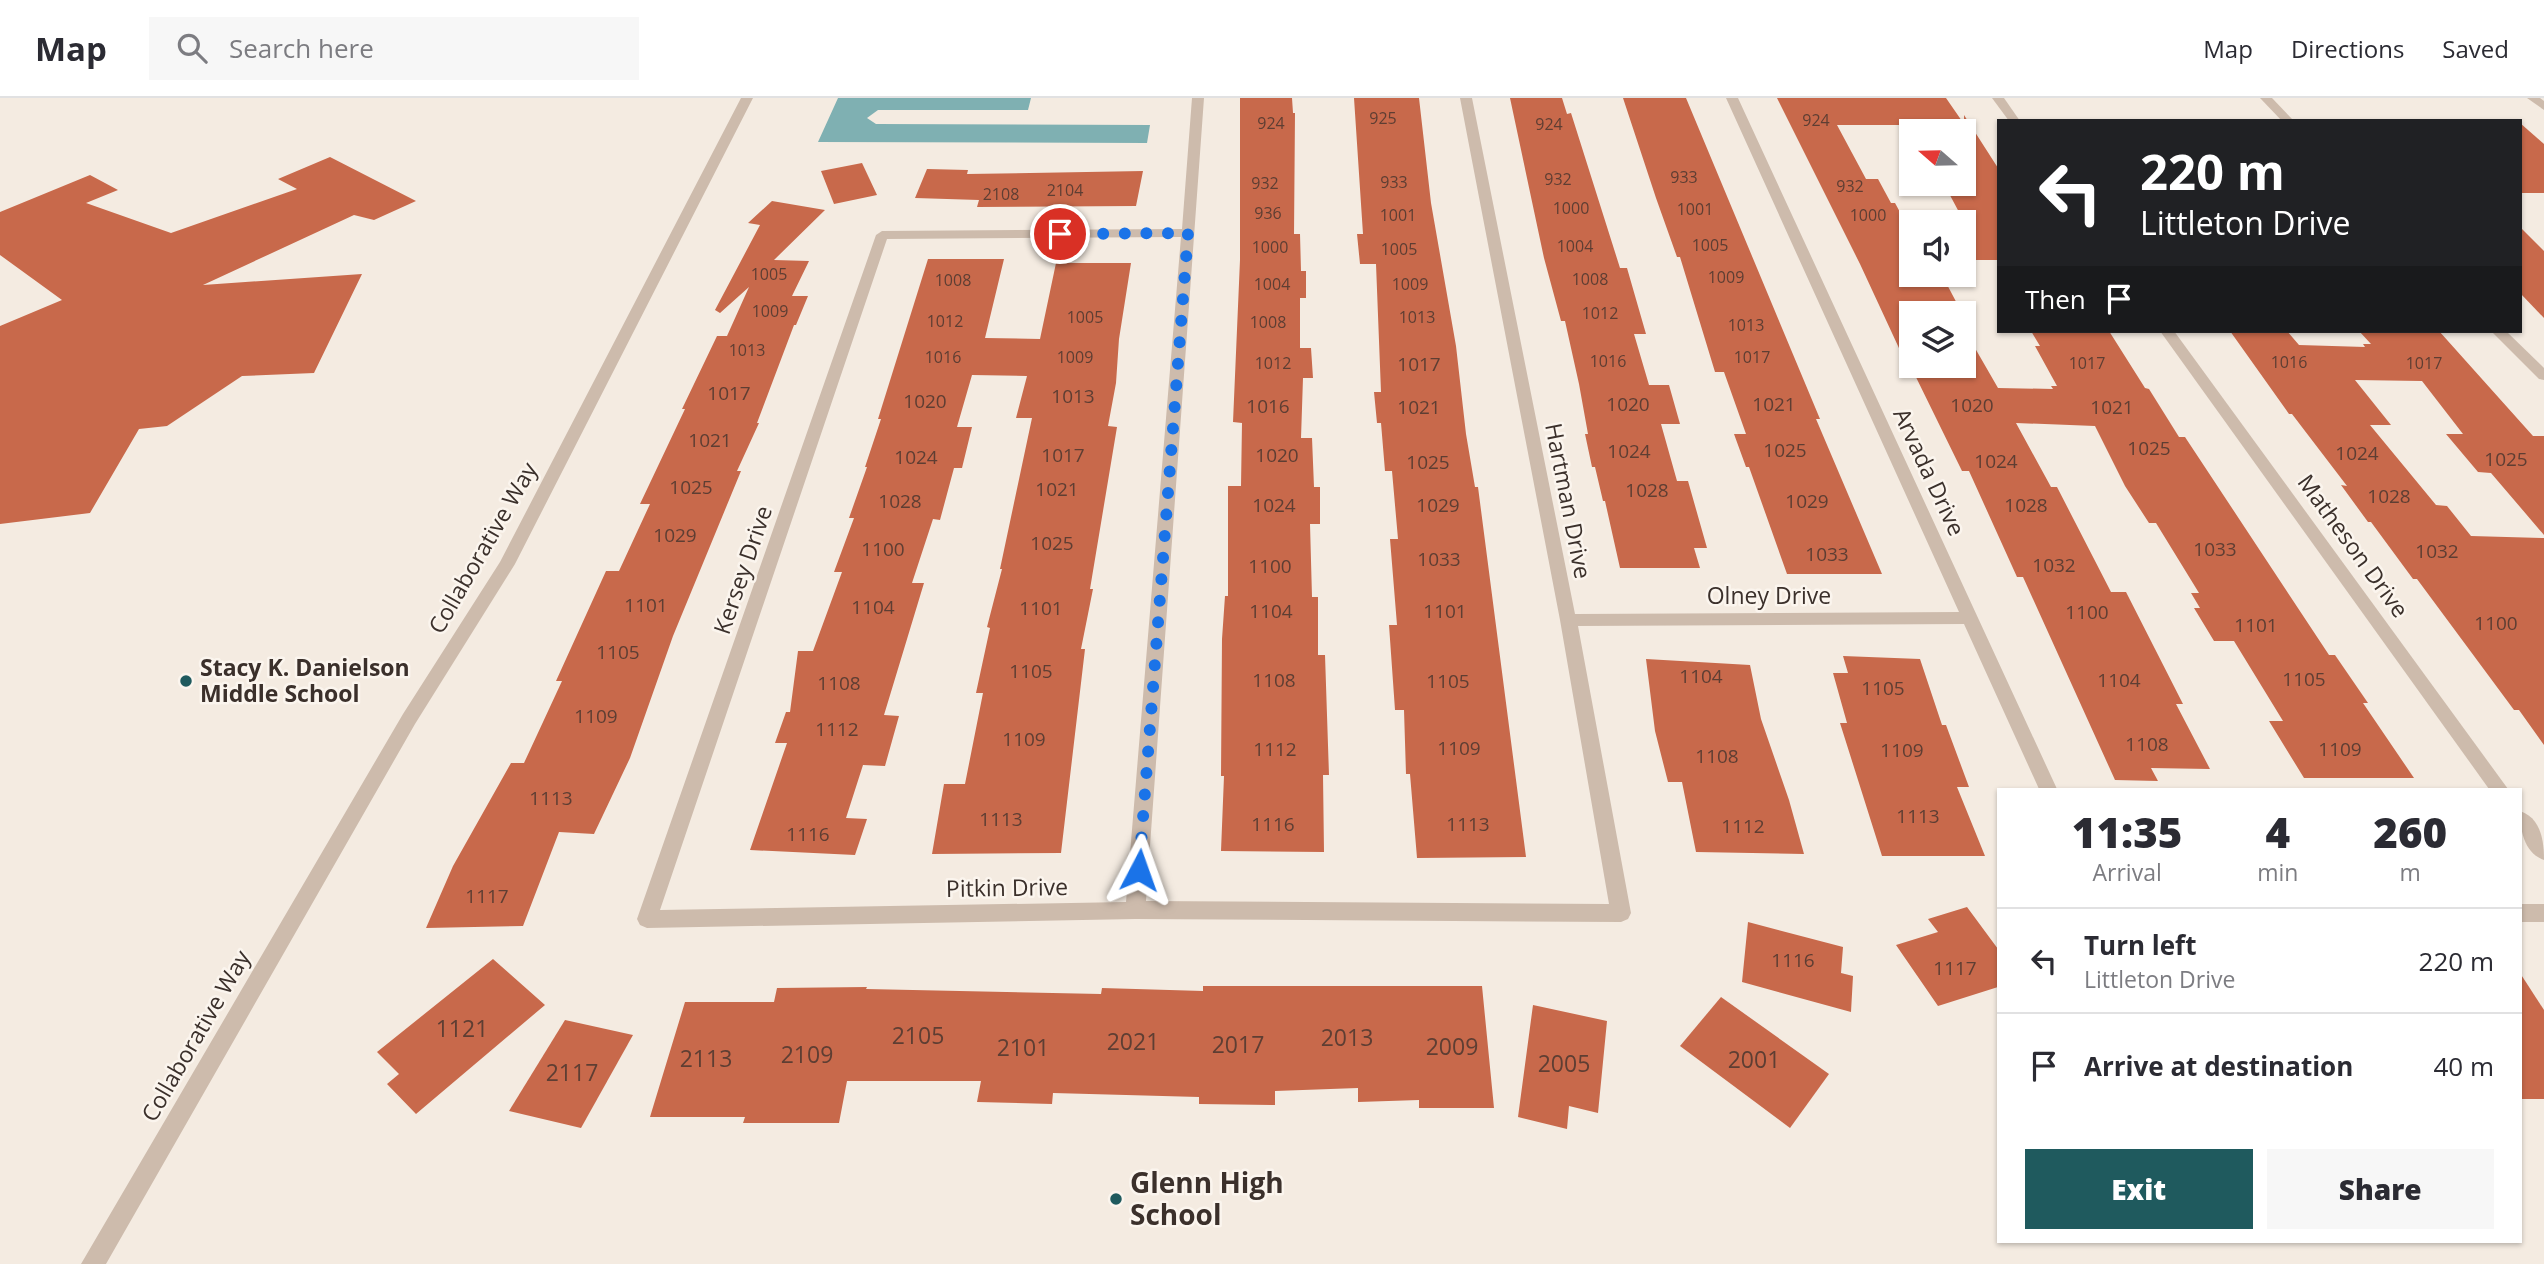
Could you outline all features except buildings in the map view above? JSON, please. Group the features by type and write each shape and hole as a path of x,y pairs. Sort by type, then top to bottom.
{"street":[{"name":"Collaborative Way","path":"93,1264 409,719 507,564 747,98"},
{"path":"1136,910 1198,98"},
{"name":"Hartman Drive","path":"1466,98 1568,620 1620,913"},
{"name":"Arvada Drive","path":"1732,98 2048,788"},
{"path":"1998,98 2014,119"},
{"path":"2266,98 2286,119"},
{"path":"2533,98 2544,107"},
{"name":"Kersey Drive","path":"647,919 882,235 1188,233"},
{"name":"Matheson Drive","path":"2168,333 2498,788"},
{"path":"2500,333 2544,376"},
{"name":"Olney Drive","path":"1568,620 1970,618"},
{"path":"2522,821 2544,852"},
{"name":"Pitkin Drive","path":"647,919 1136,910 1620,913"},
{"path":"2522,913 2544,913"}],"water":[{"path":"838,98 1031,98 1028,110 878,110 867,118 876,124 1150,125 1147,143 818,142"}],"place":[{"name":"Stacy K. Danielson Middle School","path":"186,681"},
{"name":"Glenn High School","path":"1116,1199"}],"route":[{"path":"1060,234 1188,233 1139,870"}]}
